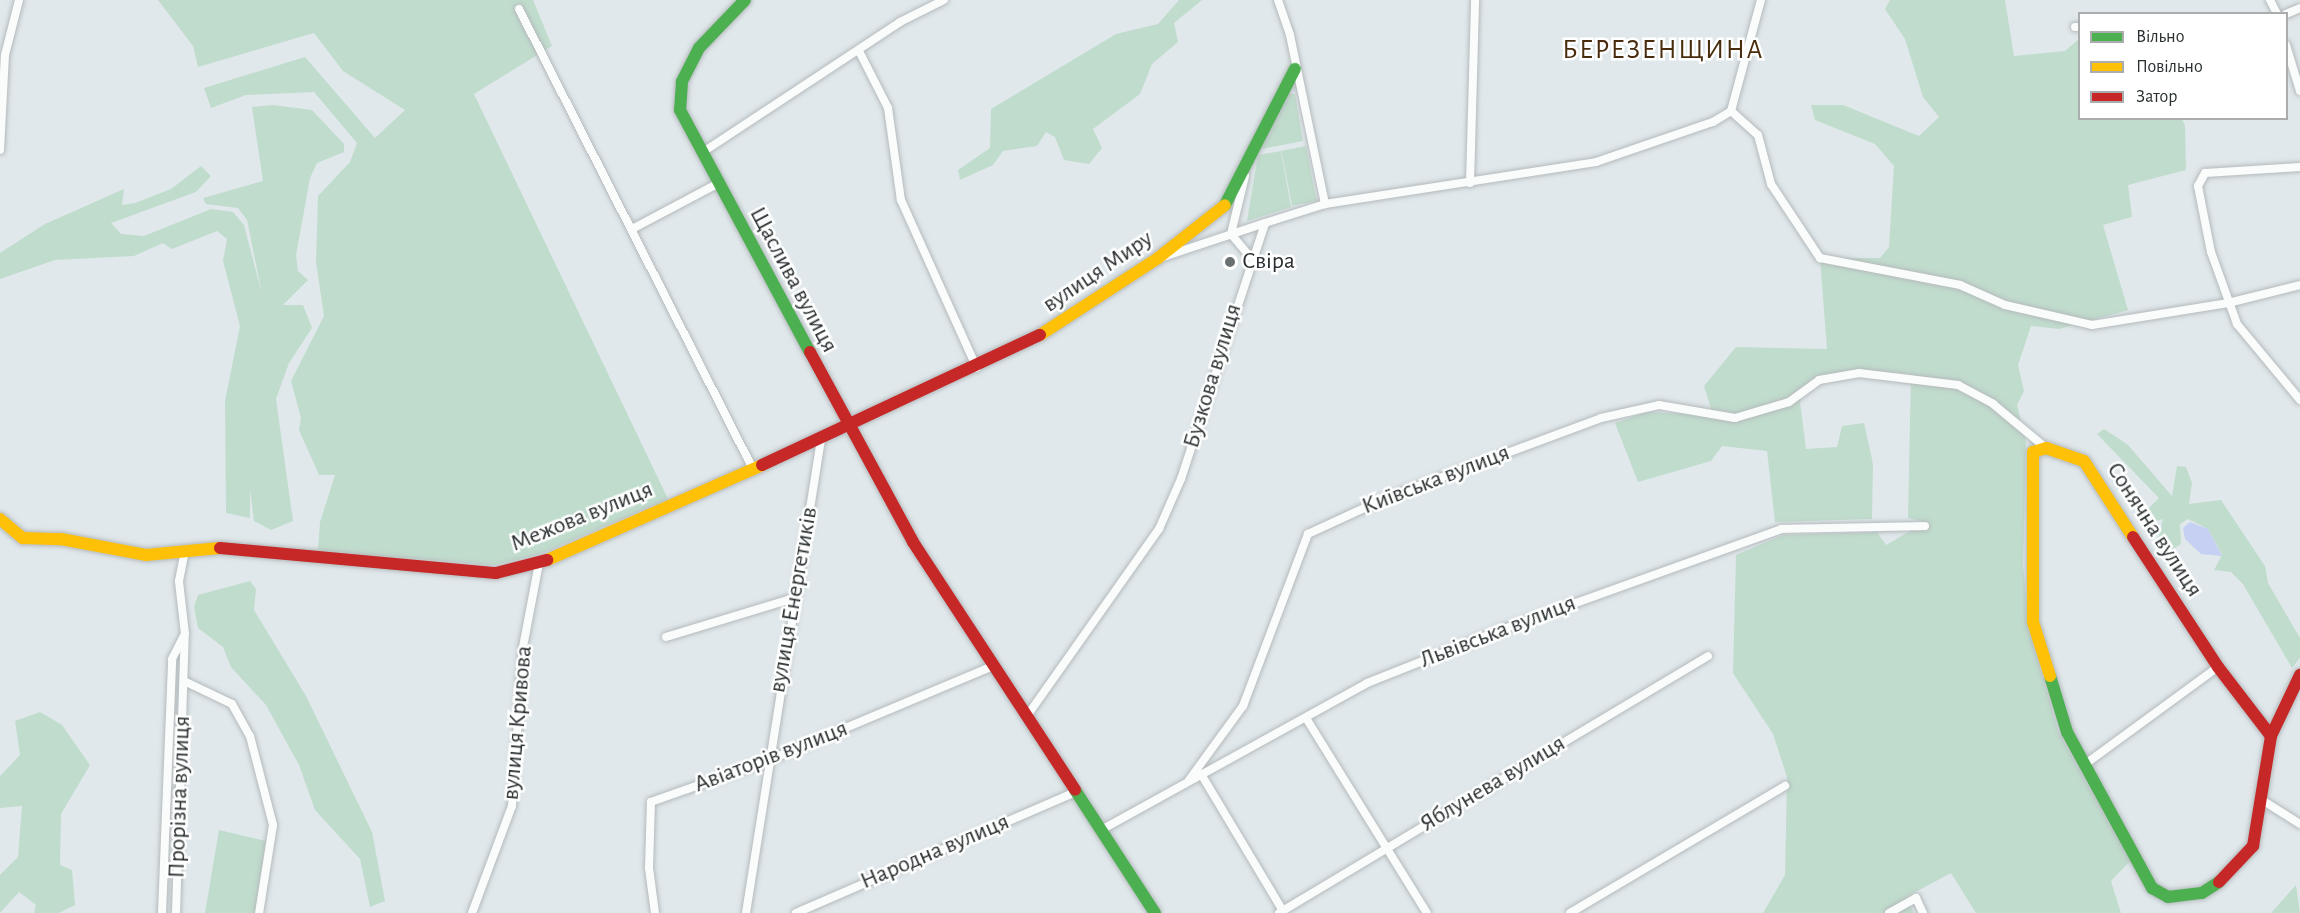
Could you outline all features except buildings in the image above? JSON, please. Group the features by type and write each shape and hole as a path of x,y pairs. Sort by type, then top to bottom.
{"street":[{"path":"0,150 5,55 19,0"},
{"name":"Щаслива вулиця","path":"745,0 699,48 682,82 680,110 846,427 993,666 1155,913"},
{"path":"703,152 859,51 944,0"},
{"path":"1278,0 1325,204"},
{"path":"1470,183 1475,0"},
{"path":"1731,111 1761,0"},
{"path":"519,9 753,469"},
{"path":"859,51 888,108 901,200 978,368"},
{"path":"2288,52 2300,91"},
{"name":"вулиця Миру","path":"846,427 978,368 1051,330 1158,258 1228,203 1247,170 1266,119 1295,69"},
{"path":"1158,258 1325,204 1596,162 1731,111"},
{"path":"1731,111 1758,135 1771,184 1820,258 1939,280 2005,305 2092,325 2228,303 2300,285"},
{"path":"2300,167 2205,174 2198,186 2228,303 2279,380 2300,400"},
{"path":"1231,234 1247,170"},
{"path":"632,229 719,183"},
{"name":"Бузкова вулиця","path":"1027,716 1159,529 1181,479 1251,258 1265,223"},
{"path":"1231,234 1251,258"},
{"name":"Київська вулиця","path":"1189,780 1243,706 1264,661 1302,543 1316,527 1600,418 1659,405 1735,418 1789,402 1819,380 1859,373 1947,381 1987,400 2046,448"},
{"name":"Межова вулиця","path":"0,519 23,538 61,539 146,555 184,555 219,548 496,573 539,562 821,440 846,427"},
{"name":"вулиця Енергетиків","path":"746,913 766,761 821,440"},
{"path":"2046,448 2033,452 2030,472 2033,622 2067,732 2152,888 2168,897 2202,894 2222,881 2253,846 2271,736 2300,675"},
{"name":"Сонячна вулиця","path":"2046,448 2084,461 2218,667 2271,736"},
{"name":"Львівська вулиця","path":"1101,830 1367,683 1501,630 1781,529 1925,526"},
{"name":"Прорізна вулиця","path":"176,913 184,681 184,634 179,581 184,555"},
{"name":"вулиця Кривова","path":"472,913 512,806 523,648 539,562"},
{"path":"666,637 794,598"},
{"path":"162,913 172,659 184,634"},
{"name":"Яблунева вулиця","path":"1281,912 1708,656"},
{"name":"Авіаторів вулиця","path":"655,913 649,868 651,802 766,761 993,666"},
{"path":"2085,765 2218,667"},
{"name":"Прорізна вулиця","path":"184,681 232,704 250,736 273,825 259,913"},
{"path":"1306,718 1427,913"},
{"path":"1201,774 1281,912"},
{"path":"1570,913 1785,786"},
{"name":"Народна вулиця","path":"796,913 1075,792"},
{"path":"2262,800 2300,824"},
{"path":"1889,913 1916,898 1923,913"}],"green space":[{"path":"158,0 533,0 552,46 474,94 668,499 540,554 494,565 318,551 320,522 335,475 319,475 299,430 301,418 291,381 324,316 316,262 318,196 350,162 357,143 314,92 246,95 211,108 204,88 305,57 375,138 405,110 343,71 314,33 198,67 193,46"},
{"path":"1179,0 1202,0 1174,23 1178,42 1152,64 1140,94 1093,129 1102,148 1089,164 1064,160 1055,137 1046,132 1037,146 1003,151 993,165 960,180 958,170 990,148 991,109 1116,34 1158,24"},
{"path":"1890,0 2005,0 2014,56 2065,51 2078,40 2078,120 2182,120 2185,126 2186,170 2128,185 2132,217 2103,225 2128,310 2059,329 2031,326 2018,365 2024,391 2017,405 2026,441 2023,565 2029,628 2058,731 2130,861 2111,881 2121,913 1976,913 1951,873 1906,897 1914,913 1763,913 1785,875 1787,777 1773,734 1733,673 1736,555 1783,535 1877,532 1886,545 1926,522 1908,518 1911,374 1862,370 1810,380 1800,402 1806,449 1837,447 1842,426 1864,423 1873,464 1872,519 1775,522 1767,451 1722,446 1711,461 1638,482 1615,423 1647,412 1713,415 1704,386 1736,347 1827,349 1820,258 1880,258 1889,247 1894,166 1875,144 1815,120 1811,105 1843,105 1919,136 1939,117 1923,97 1905,39 1885,9"},
{"path":"1289,94 1295,94 1303,141 1261,149"},
{"path":"273,105 312,110 344,144 344,152 317,163 310,178 296,255 298,271 308,280 283,305 303,305 312,328 289,363 276,399 293,521 271,530 254,521 250,489 250,518 226,513 225,401 240,326 223,261 227,239 217,231 172,249 163,243 134,256 55,260 0,279 0,253 45,224 124,189 122,205 135,203 171,189 201,166 211,176 196,192 111,223 121,234 144,236 211,209 233,212 244,225 262,294 247,220 238,208 206,204 203,198 263,181 252,107"},
{"path":"1306,146 1317,201 1292,206 1281,151"},
{"path":"1281,151 1291,207 1247,221 1258,155"},
{"path":"2104,429 2128,445 2172,496 2177,466 2186,467 2192,483 2189,504 2221,500 2265,566 2268,583 2300,638 2300,658 2292,668 2243,584 2231,572 2214,570 2222,555 2208,529 2188,519 2180,524 2181,544 2166,553 2158,539 2163,519 2143,525 2140,517 2159,498 2097,434"},
{"path":"250,581 256,589 254,610 306,696 372,832 385,901 370,907 360,859 315,810 299,765 266,705 231,667 223,647 198,628 194,607 198,595"},
{"path":"40,712 62,725 90,765 61,814 60,865 72,870 75,905 59,913 34,913 36,905 19,892 0,913 0,875 18,857 22,806 0,808 0,776 20,755 15,721"},
{"path":"219,830 266,841 257,913 205,913"},
{"path":"2296,885 2300,913 2271,913"}],"water":[{"path":"2190,522 2208,529 2222,556 2201,554 2185,539 2183,528"}],"traffic: fast":[{"path":"745,0 699,48 682,82 680,110 810,352"},
{"path":"1225,205 1295,69"},
{"path":"2050,676 2067,732 2152,888 2168,897 2202,893 2219,882"},
{"path":"1075,790 1155,913"}],"traffic: slow":[{"path":"1040,335 1158,258 1225,205"},
{"path":"2050,676 2033,622 2033,452 2046,448 2084,461 2133,537"},
{"path":"547,560 762,465"},
{"path":"0,519 23,538 61,539 146,555 220,548"}],"traffic: jam":[{"path":"762,465 1040,335"},
{"path":"810,352 913,542 1075,790"},
{"path":"2133,537 2218,667 2271,736"},
{"path":"220,548 496,573 547,560"},
{"path":"2219,882 2253,846 2271,736 2300,675"}],"place":[{"name":"Свіра","path":"1230,262"}],"district":[{"name":"БЕРЕЗЕНЩИНА","path":"1663,50"}]}
